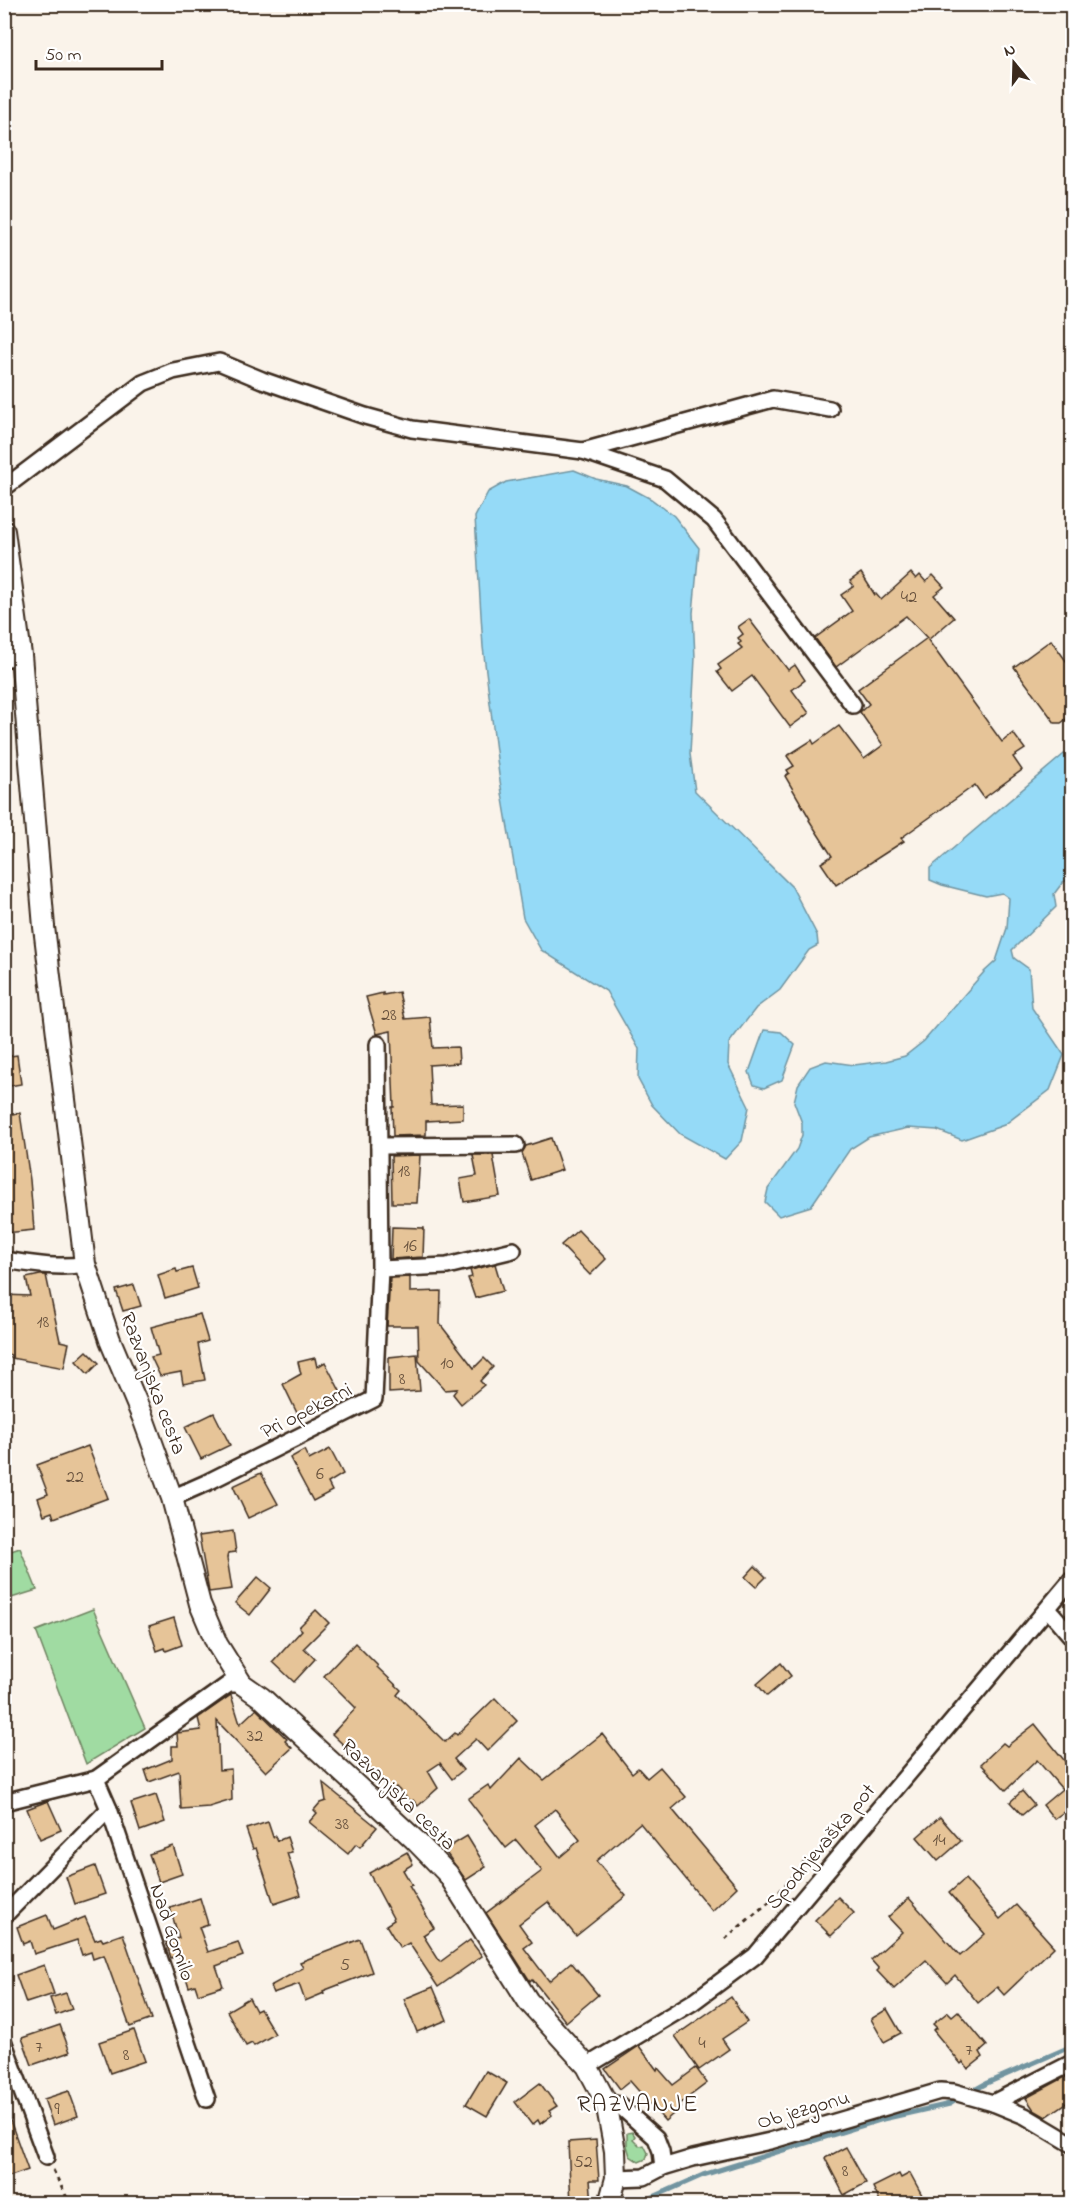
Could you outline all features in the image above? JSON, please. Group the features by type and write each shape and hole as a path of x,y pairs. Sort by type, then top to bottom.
{"street":[{"path":"4,488 143,383 173,371 219,362 262,380 365,416 412,429 583,451 665,479 714,520 853,705"},
{"path":"583,451 773,399 830,410"},
{"name":"Razvanjska cesta","path":"4,531 13,657 85,1264 110,1340 143,1418 171,1498 200,1604 236,1684 270,1706 414,1839 448,1874 528,2001 587,2066 606,2102 615,2151 616,2178 609,2204"},
{"name":"Pri opekarni","path":"171,1498 206,1483 374,1399 380,1269 378,1044"},
{"path":"379,1146 516,1145"},
{"path":"380,1269 447,1266 513,1250"},
{"path":"4,1260 37,1265 85,1264"},
{"name":"Spodnjevaška pot","path":"587,2066 693,2002 755,1956 1072,1579"},
{"path":"1048,1609 1072,1637"},
{"path":"4,1802 96,1779 236,1684"},
{"name":"Nad Gomilo","path":"96,1779 109,1809 207,2099"},
{"path":"4,1916 109,1809"},
{"path":"4,2043 46,2157"},
{"path":"993,2103 1072,2063"},
{"name":"Ob jezgonu","path":"663,2167 770,2141 940,2091 954,2092 993,2103"},
{"path":"606,2102 619,2105 656,2138 662,2151 663,2167 644,2177 616,2178"},
{"path":"993,2103 1025,2116 1072,2144"}],"path":[{"path":"725,1939 776,1896 804,1862"},
{"path":"46,2157 70,2204"}],"green space":[{"path":"20,1548 37,1590 5,1600 5,1553"},
{"path":"93,1609 145,1728 86,1764 36,1631"},
{"path":"632,2132 635,2136 633,2139 640,2146 644,2145 648,2153 646,2159 639,2162 630,2156 627,2146 627,2133"}],"water":[{"path":"574,470 596,479 627,486 651,499 674,516 699,548 693,613 695,658 690,754 695,791 792,887 817,935 818,945 809,950 780,990 756,1008 729,1043 728,1064 749,1107 742,1141 725,1159 680,1134 652,1105 638,1079 639,1049 606,991 541,950 523,918 499,775 483,647 475,517 488,492 506,482"},
{"path":"1064,754 1072,757 1072,879 1063,882 1054,894 1056,907 1012,950 1014,958 1029,969 1032,1008 1064,1055 1050,1090 1004,1125 962,1140 937,1130 908,1128 869,1137 850,1149 811,1206 779,1216 765,1202 768,1189 797,1149 802,1135 802,1123 794,1102 798,1085 810,1067 826,1061 854,1065 905,1056 924,1041 996,961 1007,928 1009,898 1002,893 986,896 942,885 930,880 930,868"},
{"path":"764,1030 781,1032 795,1045 782,1080 764,1088 754,1085 749,1072"}],"building":[{"path":"861,573 875,595 881,600 911,573 916,579 920,575 926,582 933,575 944,587 934,595 954,618 928,640 1002,742 1013,733 1025,749 1013,757 1022,770 984,798 975,785 901,838 904,841 836,885 821,863 832,856 785,776 789,773 787,770 794,766 787,756 812,740 814,744 839,726 864,759 883,745 860,712 869,704 858,689 927,638 906,616 836,667 815,638 852,611 841,595 854,586 850,581"},
{"path":"749,619 788,670 795,665 805,680 792,690 809,713 790,727 752,676 732,691 717,672 721,669 718,665 742,648 738,644 741,642 738,638 743,634 738,627"},
{"path":"1051,640 1072,669 1072,715 1061,723 1055,723 1014,667"},
{"path":"399,992 405,1019 430,1017 433,1048 458,1047 459,1063 429,1065 431,1105 463,1104 463,1119 426,1121 426,1135 393,1136 391,1031 377,1034 366,997"},
{"path":"17,1055 21,1084 4,1087 4,1057"},
{"path":"20,1113 30,1180 34,1230 6,1233 4,1115"},
{"path":"551,1138 562,1170 531,1180 522,1153 526,1146"},
{"path":"420,1155 417,1203 392,1203 391,1156"},
{"path":"473,1155 493,1155 500,1196 464,1202 460,1179 477,1176"},
{"path":"392,1227 424,1228 423,1257 391,1259"},
{"path":"578,1230 606,1259 590,1275 561,1245"},
{"path":"495,1264 503,1291 475,1298 468,1278 472,1277 470,1270"},
{"path":"192,1268 198,1288 165,1298 158,1275 176,1269 177,1272"},
{"path":"46,1275 60,1341 69,1343 64,1368 11,1358 11,1355 4,1354 4,1295 30,1296 26,1278"},
{"path":"410,1277 410,1292 441,1291 440,1324 474,1368 484,1358 493,1367 480,1381 484,1385 461,1404 453,1394 457,1389 445,1390 419,1361 418,1326 387,1326 390,1278"},
{"path":"134,1285 141,1306 123,1311 116,1290"},
{"path":"200,1314 208,1341 198,1344 205,1380 183,1384 181,1372 160,1376 151,1357 159,1355 151,1327"},
{"path":"87,1351 99,1363 88,1374 76,1361"},
{"path":"417,1354 420,1391 389,1393 389,1357"},
{"path":"315,1358 317,1367 325,1362 341,1393 298,1415 283,1384 301,1374 298,1362"},
{"path":"214,1413 230,1445 201,1459 185,1427"},
{"path":"88,1446 108,1498 54,1518 52,1512 44,1515 38,1498 48,1494 37,1465"},
{"path":"330,1449 343,1474 328,1483 332,1491 313,1501 290,1458 304,1450 309,1460"},
{"path":"261,1473 278,1504 248,1518 233,1486"},
{"path":"233,1531 236,1552 228,1553 227,1558 232,1589 209,1592 199,1536"},
{"path":"755,1566 766,1577 756,1587 745,1577"},
{"path":"258,1577 271,1588 250,1615 235,1603"},
{"path":"316,1610 329,1623 304,1648 315,1659 294,1682 273,1662 302,1630 299,1627"},
{"path":"174,1618 182,1645 166,1651 165,1648 157,1651 149,1626"},
{"path":"355,1643 401,1690 397,1695 445,1742 455,1733 457,1735 495,1698 517,1721 487,1751 476,1739 454,1759 463,1770 452,1779 440,1763 428,1771 438,1788 418,1806 396,1787 392,1791 332,1734 356,1708 324,1676"},
{"path":"781,1663 791,1676 767,1696 757,1684"},
{"path":"231,1695 240,1724 256,1709 287,1739 285,1741 292,1748 266,1772 217,1721 219,1770 231,1769 232,1800 209,1807 181,1809 179,1771 149,1782 145,1770 172,1759 172,1746 178,1746 177,1733 201,1730 198,1718"},
{"path":"1035,1724 1072,1770 1072,1806 1054,1819 1043,1805 1062,1789 1037,1760 1006,1790 981,1764 1003,1743 1007,1746"},
{"path":"602,1734 632,1773 638,1768 647,1778 660,1767 686,1797 672,1809 737,1887 712,1911 640,1823 596,1861 626,1896 576,1936 548,1902 519,1924 532,1942 524,1948 549,1981 571,1962 598,1995 566,2022 532,1979 530,1981 486,1913 542,1871 516,1840 506,1848 468,1799 488,1785 491,1790 521,1758 544,1780","holes":["555,1809 580,1840 560,1857 535,1825"]},
{"path":"323,1783 377,1827 360,1847 356,1844 348,1854 309,1822 317,1813 314,1810 320,1803 326,1801"},
{"path":"1022,1791 1034,1805 1022,1815 1010,1802"},
{"path":"156,1795 165,1822 140,1831 131,1803"},
{"path":"48,1801 61,1830 40,1839 27,1809"},
{"path":"940,1817 961,1841 938,1861 917,1837"},
{"path":"268,1822 273,1837 275,1836 277,1841 287,1837 292,1852 287,1853 301,1895 274,1904 256,1848 253,1849 246,1829"},
{"path":"467,1836 486,1867 466,1880 444,1850"},
{"path":"173,1846 182,1874 159,1882 149,1854"},
{"path":"407,1852 413,1864 403,1870 412,1885 409,1886 434,1928 423,1935 440,1962 470,1940 482,1956 438,1987 409,1943 400,1948 386,1925 394,1920 369,1873"},
{"path":"95,1866 105,1894 75,1904 66,1877"},
{"path":"965,1879 1000,1919 1016,1905 1054,1947 1004,1995 997,1987 978,2003 955,1975 947,1983 926,1960 894,1989 877,1971 879,1969 871,1960 902,1932 888,1917 909,1898 960,1956 985,1934 949,1893"},
{"path":"838,1897 854,1913 831,1936 815,1920"},
{"path":"200,1898 208,1924 199,1927 208,1952 238,1942 243,1956 216,1966 223,1986 198,1994 195,1985 189,1987 179,1955 171,1958 166,1942 179,1938 170,1908"},
{"path":"47,1915 53,1930 85,1917 95,1940 101,1938 103,1941 123,1934 152,2019 130,2027 104,1955 93,1959 91,1952 82,1955 77,1940 34,1954 30,1941 23,1944 17,1927"},
{"path":"360,1939 372,1972 323,1991 324,1993 305,2001 299,1984 273,1993 270,1986 303,1968 300,1962"},
{"path":"44,1965 54,1994 26,2003 16,1975"},
{"path":"433,1987 447,2020 417,2032 404,1999"},
{"path":"66,1993 72,2009 56,2015 50,1998"},
{"path":"731,1997 747,2022 722,2039 729,2049 699,2070 675,2036"},
{"path":"249,1998 256,2011 260,2009 275,2034 254,2046 252,2043 246,2046 227,2011"},
{"path":"887,2009 901,2033 884,2042 871,2019"},
{"path":"958,2011 987,2046 980,2052 983,2057 968,2069 963,2062 961,2064 933,2030 937,2028 933,2024 948,2012 952,2016"},
{"path":"60,2025 70,2052 32,2065 22,2038"},
{"path":"134,2030 145,2061 110,2073 99,2042"},
{"path":"639,2046 657,2070 658,2068 673,2085 696,2068 707,2083 678,2105 681,2107 665,2121 630,2081 620,2089 605,2069"},
{"path":"486,2071 507,2083 487,2116 466,2104"},
{"path":"1067,2076 1072,2084 1072,2099 1046,2117 1034,2110 1026,2098"},
{"path":"540,2083 557,2106 549,2111 552,2115 540,2124 538,2120 532,2125 515,2102"},
{"path":"69,2091 78,2116 53,2125 44,2099"},
{"path":"4,2109 6,2109 28,2170 8,2177 4,2168"},
{"path":"596,2140 599,2180 590,2180 592,2203 571,2204 568,2142"},
{"path":"846,2147 866,2183 844,2195 825,2158"},
{"path":"910,2173 923,2197 910,2204 881,2204 873,2187 899,2174 901,2178"}],"waterway":[{"path":"969,2093 1072,2046"},
{"path":"642,2204 703,2175 883,2119 950,2104 961,2097"}],"district":[{"name":"RAZVANJE","path":"638,2103"}]}
